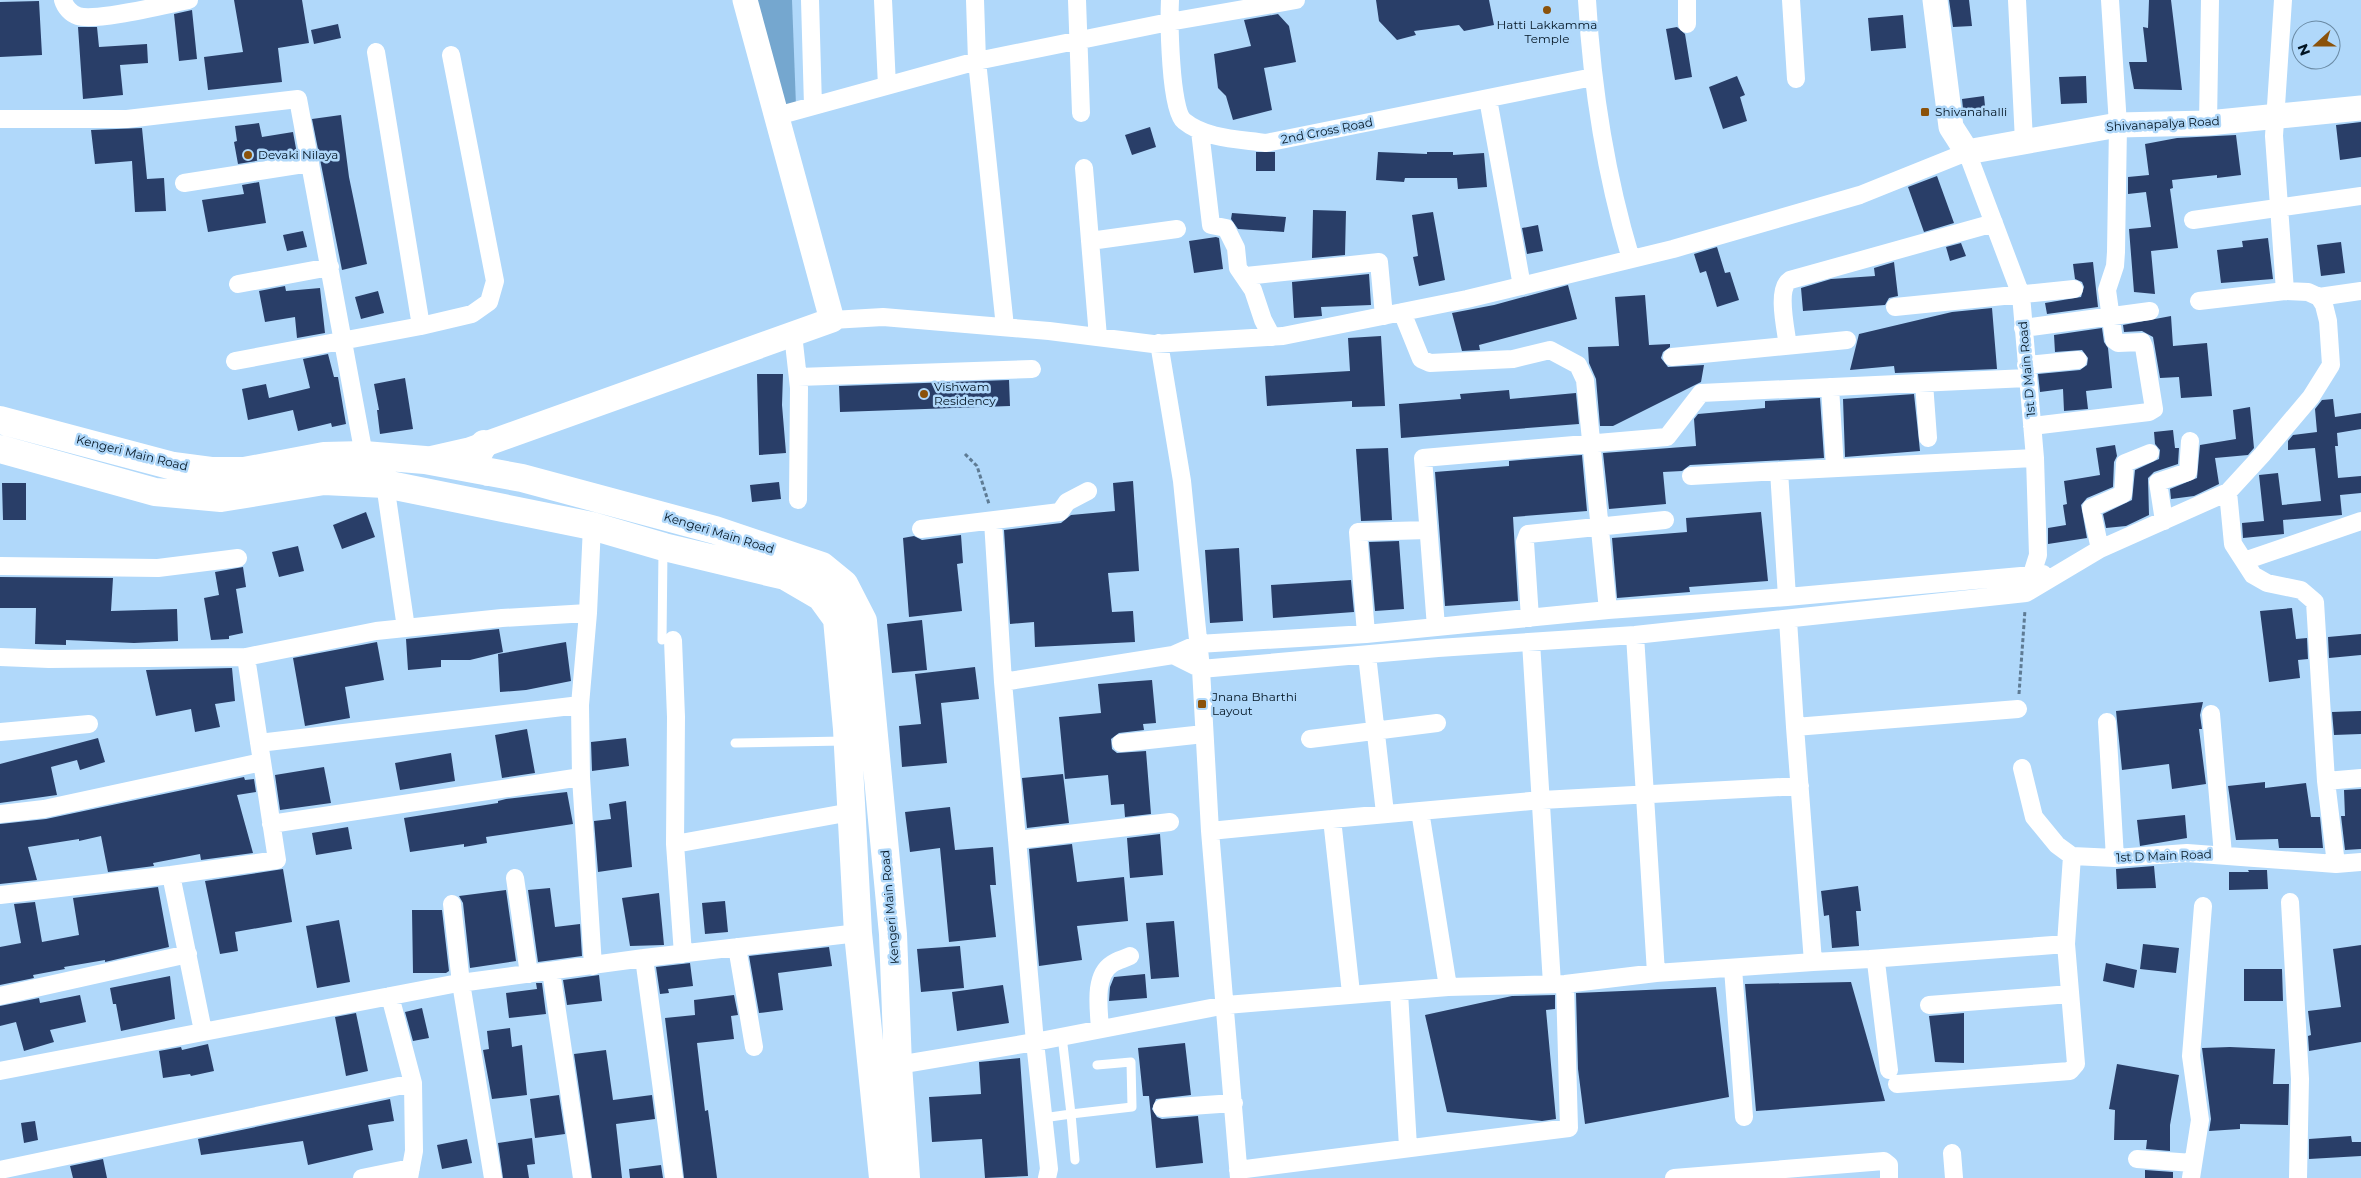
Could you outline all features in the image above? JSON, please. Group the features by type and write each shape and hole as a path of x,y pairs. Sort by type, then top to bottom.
{"main road":[{"name":"Kengeri Main Road","path":"0,420 173,466 211,471 244,471 324,456 364,455 424,460 488,472 531,481 715,530 822,566 844,584 862,622 893,934 898,1064 906,1178"},
{"path":"484,444 477,455 476,462 479,467 488,472"},
{"name":"Kengeri Main Road","path":"0,449 155,492 221,498 324,481 386,484 592,526 664,547 785,576 821,597 837,619 848,741 858,933 883,1178"}],"street":[{"path":"63,0 66,8 78,16 114,15 189,0"},
{"path":"745,0 832,320"},
{"path":"810,0 813,106"},
{"path":"883,0 887,86"},
{"path":"975,0 977,61 1005,327"},
{"path":"1077,0 1081,114"},
{"name":"2nd Cross Road","path":"1170,0 1169,22 1175,102 1182,120 1200,131 1230,138 1266,142 1594,77"},
{"path":"777,116 977,61 1169,22 1296,0"},
{"path":"1587,0 1594,77 1618,217 1631,259"},
{"path":"1687,0 1687,24"},
{"path":"1791,0 1796,79"},
{"path":"424,460 484,444 832,320 883,317 1005,327 1160,344 1272,337 1384,316 1522,286 1631,259 1860,195 1968,152 1951,126 1935,0"},
{"path":"2017,0 2024,141"},
{"path":"2032,426 2149,412 2154,409 2142,342 2118,344 2114,340 2110,318 2107,290 2115,266 2116,252 2118,125 2110,0"},
{"path":"2208,123 2210,0"},
{"path":"2283,0 2275,116 2285,291"},
{"path":"376,52 421,326"},
{"path":"235,361 421,326 472,314 489,302 495,281 451,55"},
{"path":"0,119 127,119 298,99 364,455"},
{"path":"1488,99 1522,286"},
{"name":"Shivanapalya Road","path":"1968,152 2118,125 2208,123 2361,108"},
{"path":"1200,131 1211,224 1226,228 1236,248 1238,268 1246,276 1253,290 1263,320 1272,337"},
{"name":"1st D Main Road","path":"1968,152 2021,295 2026,372 2035,458 2038,555 2026,593"},
{"path":"184,183 310,163"},
{"path":"1084,168 1098,337"},
{"path":"2193,220 2280,206 2361,196"},
{"path":"1788,346 1782,292 1785,283 1790,280 1994,223"},
{"path":"1090,241 1177,229"},
{"path":"1246,276 1379,262 1384,316"},
{"path":"238,284 330,267"},
{"path":"1895,307 2074,289"},
{"path":"2200,301 2285,291 2308,292 2319,297 2361,291"},
{"path":"1173,655 1201,669 1635,635 2026,593 2100,548 2228,492 2311,397 2331,365 2328,321 2324,305 2319,297"},
{"path":"2023,328 2110,318 2150,311"},
{"path":"1402,312 1421,359 1430,363 1513,359 1550,350 1578,365 1585,380 1608,610"},
{"path":"793,334 798,377 798,500"},
{"path":"1672,357 1847,340"},
{"path":"1160,344 1182,481 1201,669 1210,831 1239,1174 1408,1148 1569,1128 1559,984 1542,800 1532,642"},
{"path":"1436,627 1423,458 1667,437 1701,393 1924,383 2026,372 2078,360"},
{"path":"798,377 1032,369"},
{"path":"1924,383 1928,438"},
{"path":"1830,387 1835,468"},
{"path":"2164,521 2158,482 2188,472 2190,442"},
{"path":"2100,548 2091,508 2123,494 2125,463 2150,453"},
{"path":"1690,476 2035,458"},
{"path":"1779,471 1787,597"},
{"path":"386,484 406,628"},
{"path":"921,529 1060,512 1067,502 1088,491"},
{"path":"2228,492 2233,544 2253,575 2267,583 2301,590 2315,602 2326,780 2336,864"},
{"path":"1530,618 1526,536 1532,532 1665,520"},
{"path":"993,521 1003,682 1034,1042 1048,1169 1047,1178"},
{"path":"2244,560 2361,521"},
{"path":"592,526 588,613 580,705 581,777 593,966"},
{"path":"1366,634 1358,532 1428,530"},
{"path":"0,566 158,568 238,558"},
{"path":"1003,682 1173,655 1198,644 1366,634 1608,610 1787,597 2059,573"},
{"path":"0,657 49,659 246,657 376,631 588,613"},
{"path":"1788,620 1813,962"},
{"path":"1635,635 1656,973"},
{"path":"667,640 676,717 675,844 683,954"},
{"path":"1368,655 1385,813"},
{"path":"0,895 171,875 276,860 246,657"},
{"path":"259,743 580,705"},
{"path":"1796,727 2018,710"},
{"path":"2211,714 2223,855"},
{"path":"2107,722 2115,858"},
{"path":"1310,740 1437,723"},
{"path":"0,732 89,724"},
{"path":"1121,743 1204,734"},
{"path":"0,814 44,809 262,762"},
{"path":"1870,959 1874,960 1877,965 1893,1077 2070,1071 2076,1064 2066,944 2072,856 2057,845 2034,817 2022,768"},
{"path":"271,824 581,777"},
{"path":"2326,780 2361,778"},
{"path":"1210,831 1385,813 1542,800 1800,786"},
{"path":"1420,811 1448,987"},
{"path":"675,844 851,812"},
{"path":"1332,818 1351,993"},
{"path":"1017,840 1170,822"},
{"name":"1st D Main Road","path":"2072,856 2115,858 2187,853 2336,864 2361,862"},
{"path":"171,875 203,1031"},
{"path":"515,878 529,974"},
{"path":"2290,902 2300,1079 2298,1178"},
{"path":"452,904 461,983 493,1178"},
{"path":"2137,1159 2192,1170 2200,1120 2191,1056 2204,906"},
{"path":"0,1071 461,983 644,958 858,933"},
{"path":"898,1064 1034,1042 1226,1005 1351,993 1399,992 1448,987 1559,984 1656,973 2066,944"},
{"path":"737,947 754,1046"},
{"path":"0,996 188,954"},
{"path":"1100,1029 1099,992 1102,976 1110,964 1130,956"},
{"path":"644,958 674,1178"},
{"path":"1733,968 1744,1117"},
{"path":"551,971 582,1178"},
{"path":"1399,992 1408,1148"},
{"path":"1929,1005 2070,994"},
{"path":"362,1178 410,1173 414,1151 413,1083 390,996"},
{"path":"0,1170 413,1083"},
{"path":"1162,1108 1234,1103"},
{"path":"1952,1153 1954,1178"},
{"path":"1674,1178 1884,1161 1889,1165 1889,1178"}],"lane":[{"path":"664,547 667,640"},
{"path":"734,743 848,741"},
{"path":"1062,1036 1075,1160"},
{"path":"1043,1118 1132,1107 1131,1062 1097,1065"}],"path":[{"path":"965,454 977,466 993,521"},
{"path":"2018,710 2026,593"}],"shaded area":[{"path":"749,0 792,0 796,106 781,111"}],"building":[{"path":"234,0 302,0 309,43 278,48 282,82 208,90 204,57 243,52"},
{"path":"1376,0 1489,0 1494,25 1464,31 1459,25 1414,31 1416,35 1397,40 1379,21"},
{"path":"1949,0 1969,0 1972,26 1953,27"},
{"path":"2149,0 2171,0 2182,90 2134,89 2129,62 2147,62 2143,27 2148,28"},
{"path":"39,1 42,55 0,57 0,2"},
{"path":"192,10 197,59 179,61 174,14"},
{"path":"1278,14 1289,26 1296,62 1264,68 1272,110 1233,120 1226,96 1218,88 1214,54 1251,46 1244,20"},
{"path":"1903,15 1906,48 1871,51 1868,18"},
{"path":"338,24 341,38 314,44 311,30"},
{"path":"78,27 97,27 99,47 147,44 148,63 120,65 123,95 83,99"},
{"path":"1677,27 1685,34 1692,77 1675,80 1666,29"},
{"path":"1737,76 1745,95 1740,97 1747,121 1723,129 1709,87"},
{"path":"2086,76 2087,103 2061,104 2059,77"},
{"path":"1984,96 1986,116 1964,118 1962,99"},
{"path":"341,115 349,177 367,264 342,270 312,119"},
{"path":"2361,122 2361,157 2340,160 2336,125"},
{"path":"259,123 262,137 293,132 297,154 238,164 234,142 237,141 235,126"},
{"path":"1150,127 1156,147 1132,155 1125,135"},
{"path":"142,128 147,179 164,178 166,211 135,212 132,161 95,164 91,130"},
{"path":"2236,135 2241,175 2217,178 2217,175 2172,180 2173,188 2170,189 2178,248 2151,251 2155,294 2134,292 2129,229 2151,227 2146,192 2128,194 2128,177 2149,175 2145,144 2177,138"},
{"path":"1256,152 1275,152 1275,171 1256,171"},
{"path":"1378,152 1427,154 1427,152 1453,152 1453,155 1484,153 1487,187 1458,189 1457,178 1405,178 1404,182 1376,180"},
{"path":"1937,176 1954,223 1924,232 1908,187"},
{"path":"259,182 266,223 208,232 202,200 244,194 242,185"},
{"path":"1313,210 1346,211 1345,255 1312,258"},
{"path":"1433,212 1445,280 1419,286 1413,257 1418,256 1412,215"},
{"path":"1232,213 1286,217 1284,232 1238,229 1231,219"},
{"path":"1538,225 1543,251 1527,254 1522,228"},
{"path":"303,231 307,247 287,251 283,235"},
{"path":"1219,238 1223,269 1194,273 1189,241"},
{"path":"2268,238 2273,279 2221,283 2217,250 2243,247 2242,241"},
{"path":"2341,242 2345,273 2321,276 2317,245"},
{"path":"1961,243 1966,256 1950,261 1946,247"},
{"path":"1717,247 1725,273 1730,272 1739,300 1717,307 1706,271 1700,273 1694,254"},
{"path":"1894,262 1898,296 1889,298 1885,305 1803,311 1801,288 1831,279 1875,276 1874,268"},
{"path":"2093,262 2098,307 2047,314 2045,303 2081,297 2084,287 2082,282 2075,279 2073,264"},
{"path":"1369,274 1371,305 1321,307 1322,316 1294,318 1292,282"},
{"path":"1568,285 1577,319 1479,345 1480,350 1462,351 1452,313 1494,305"},
{"path":"285,286 286,291 320,288 325,333 297,338 295,317 265,322 259,291"},
{"path":"378,291 384,313 361,319 355,297"},
{"path":"1645,295 1649,345 1670,344 1670,347 1663,352 1661,358 1668,367 1704,365 1701,382 1613,426 1600,426 1596,379 1589,363 1588,347 1619,346 1615,297"},
{"path":"1992,308 1997,369 1895,373 1894,366 1850,370 1859,334 1952,312"},
{"path":"2171,316 2173,346 2207,343 2212,396 2181,398 2179,377 2160,378 2153,337 2142,331 2124,332 2123,325"},
{"path":"2102,328 2104,342 2108,348 2112,388 2086,391 2088,409 2064,411 2063,389 2040,392 2038,374 2080,370 2087,365 2088,358 2082,350 2055,352 2054,335"},
{"path":"1381,336 1385,406 1352,407 1352,401 1267,406 1265,376 1350,371 1348,338"},
{"path":"328,354 334,377 338,377 346,424 332,427 331,423 298,431 293,410 248,420 242,389 266,384 269,398 310,388 303,359"},
{"path":"757,374 783,374 782,405 786,453 759,455"},
{"path":"405,378 413,429 380,434 377,410 379,410 374,384"},
{"name":"Vishwam Residency","path":"1009,380 1010,406 840,412 839,386"},
{"path":"1509,390 1510,399 1576,393 1579,424 1401,438 1399,404 1461,399 1460,394"},
{"path":"1914,394 1920,451 1845,457 1843,399"},
{"path":"1820,398 1824,458 1690,465 1682,471 1663,472 1666,504 1609,509 1603,453 1696,446 1694,419 1698,414 1765,408 1765,401"},
{"path":"2333,399 2335,417 2361,413 2361,429 2337,433 2338,446 2335,446 2338,478 2361,476 2361,493 2340,495 2342,515 2283,520 2284,534 2243,538 2242,523 2264,521 2259,475 2278,473 2282,505 2321,501 2315,448 2288,450 2288,441 2293,435 2317,432 2315,409 2322,400"},
{"path":"2250,407 2254,448 2248,455 2215,458 2219,484 2194,496 2171,499 2170,489 2197,478 2200,445 2236,439 2233,410"},
{"path":"2173,430 2175,448 2179,448 2178,464 2154,472 2148,478 2149,515 2126,526 2106,528 2103,514 2132,500 2135,470 2159,459 2160,450 2155,444 2154,432"},
{"path":"2115,445 2117,456 2114,462 2113,487 2087,498 2081,505 2087,538 2048,544 2048,528 2066,525 2063,505 2067,504 2064,481 2100,475 2096,448"},
{"path":"1388,448 1392,520 1361,521 1356,449"},
{"path":"1582,455 1587,511 1513,517 1518,601 1445,606 1435,472 1509,466 1509,461"},
{"path":"1133,481 1139,571 1108,573 1112,612 1133,611 1135,642 1035,647 1034,622 1010,624 1004,530 1061,523 1071,515 1115,511 1113,483"},
{"path":"779,482 781,499 752,502 750,485"},
{"path":"2,483 26,483 26,520 3,520"},
{"path":"366,512 375,537 342,549 333,525"},
{"path":"1761,512 1768,581 1689,587 1690,592 1617,598 1612,538 1687,532 1686,518"},
{"path":"961,535 963,563 957,564 962,611 909,617 903,538 914,536 922,540"},
{"path":"1399,541 1404,609 1375,611 1369,542"},
{"path":"298,546 304,571 279,577 272,552"},
{"path":"1239,548 1243,621 1210,623 1205,550"},
{"path":"243,567 246,587 236,589 243,633 229,636 229,639 211,640 204,598 219,595 215,572"},
{"path":"0,577 113,578 111,611 177,609 178,641 134,643 66,640 66,645 35,644 36,608 0,608"},
{"path":"1351,580 1354,612 1273,618 1271,585"},
{"path":"2292,608 2296,639 2307,638 2308,659 2298,660 2300,678 2269,682 2260,611"},
{"path":"922,620 927,670 892,673 887,624"},
{"path":"499,629 503,652 470,660 441,660 441,667 408,670 406,639"},
{"path":"2361,634 2361,655 2329,658 2328,637"},
{"path":"377,642 384,680 345,687 350,718 305,726 293,658"},
{"path":"566,642 571,681 526,690 500,692 498,654"},
{"path":"975,667 979,699 941,703 947,763 902,767 899,726 921,724 915,674"},
{"path":"232,668 235,701 215,704 220,727 195,732 191,709 156,716 146,670"},
{"path":"1152,680 1156,723 1143,724 1144,730 1119,733 1111,739 1112,749 1117,753 1146,751 1151,814 1125,817 1124,804 1111,805 1108,775 1065,779 1059,717 1101,713 1098,684"},
{"path":"2203,702 2200,715 2202,729 2199,729 2206,784 2172,789 2169,764 2122,770 2116,711"},
{"path":"2361,711 2361,734 2334,735 2332,712"},
{"path":"527,729 535,773 502,778 495,735"},
{"path":"98,738 105,762 80,770 77,760 51,767 57,795 0,803 0,764"},
{"path":"626,738 629,766 592,771 591,742"},
{"path":"451,753 455,781 400,790 395,763"},
{"path":"324,767 331,803 280,810 275,775"},
{"path":"1063,774 1069,823 1027,828 1022,778"},
{"path":"244,777 245,780 254,779 256,792 237,795 253,853 201,860 200,854 153,863 154,866 108,872 101,836 79,841 79,839 28,847 37,880 0,884 0,824 46,819"},
{"path":"2265,782 2265,788 2306,783 2311,817 2320,817 2323,848 2279,848 2278,839 2236,840 2228,786"},
{"path":"2361,789 2361,849 2345,850 2341,816 2345,816 2344,790"},
{"path":"567,792 573,824 486,837 487,843 464,847 464,844 410,852 404,818 498,803 498,801 506,799"},
{"path":"626,801 632,867 598,872 594,821 611,819 609,804"},
{"path":"950,807 955,850 993,847 996,885 990,885 996,937 949,942 940,848 910,852 905,812"},
{"path":"2185,815 2187,838 2140,846 2137,820"},
{"path":"348,827 352,849 316,855 312,833"},
{"path":"1160,834 1163,875 1130,878 1127,838"},
{"path":"1072,844 1077,882 1124,877 1128,921 1077,926 1082,960 1039,966 1029,849"},
{"path":"2154,866 2156,888 2117,889 2116,869"},
{"path":"283,869 292,922 235,932 238,951 220,954 205,881"},
{"path":"2248,870 2267,870 2268,889 2229,890 2229,872 2249,872"},
{"path":"1858,886 1861,911 1856,911 1859,946 1832,948 1829,915 1824,916 1821,891"},
{"path":"158,887 169,947 105,962 105,960 64,967 65,969 33,975 34,978 0,985 0,947 21,943 14,904 35,902 42,942 79,935 73,898"},
{"path":"550,888 555,927 580,924 582,956 538,962 528,890"},
{"path":"506,890 516,961 470,968 463,903 459,896"},
{"path":"659,893 664,945 630,946 622,898"},
{"path":"725,901 728,932 705,934 702,903"},
{"path":"412,910 442,910 449,971 446,973 413,973"},
{"path":"339,920 350,982 317,988 306,926"},
{"path":"1174,921 1179,977 1151,979 1146,923"},
{"path":"2143,944 2179,948 2176,973 2140,969"},
{"path":"2361,945 2361,1042 2309,1051 2308,1036 2311,1035 2308,1011 2341,1007 2333,949"},
{"path":"960,946 964,988 921,992 917,949"},
{"path":"829,947 832,966 778,973 783,1010 759,1013 749,956"},
{"path":"690,963 693,986 668,989 669,993 660,994 656,967"},
{"path":"2106,963 2137,970 2134,988 2103,981"},
{"path":"2244,969 2282,969 2283,1001 2244,1001"},
{"path":"1145,974 1147,998 1109,1001 1110,987 1114,977"},
{"path":"599,975 602,1001 567,1005 563,980"},
{"path":"170,976 175,1019 121,1031 116,1004 113,1004 110,988"},
{"path":"1851,982 1885,1101 1756,1111 1745,984"},
{"path":"536,983 542,983 546,1014 509,1018 506,993 537,989"},
{"path":"1003,985 1009,1023 957,1031 952,992"},
{"path":"1716,987 1729,1097 1585,1124 1578,1069 1576,993"},
{"path":"80,995 86,1022 50,1030 54,1042 24,1051 16,1022 0,1026 0,1006 39,998 40,1003"},
{"path":"734,995 738,1015 731,1016 734,1039 697,1043 705,1111 708,1110 717,1178 684,1178 665,1018 695,1015 694,1000"},
{"path":"1555,995 1555,1009 1546,1010 1556,1119 1542,1121 1447,1112 1425,1015 1512,996"},
{"path":"422,1008 429,1038 413,1041 405,1012"},
{"path":"356,1013 368,1071 346,1076 335,1017"},
{"path":"1964,1013 1964,1063 1935,1062 1929,1016"},
{"path":"510,1028 512,1047 522,1045 527,1095 492,1099 483,1050 489,1049 487,1031"},
{"path":"1185,1043 1191,1095 1156,1099 1152,1109 1157,1117 1162,1119 1198,1116 1203,1163 1156,1168 1149,1096 1143,1096 1138,1048"},
{"path":"208,1044 214,1071 191,1076 190,1074 163,1078 159,1051 181,1047 182,1050"},
{"path":"2202,1048 2275,1049 2273,1084 2289,1084 2288,1125 2240,1124 2240,1129 2209,1131 2211,1119"},
{"path":"606,1050 613,1100 652,1095 655,1119 616,1124 622,1178 592,1178 574,1054"},
{"path":"1020,1058 1028,1176 985,1178 982,1139 932,1142 929,1097 981,1094 979,1062"},
{"path":"2117,1064 2179,1075 2170,1125 2170,1151 2146,1149 2147,1140 2114,1140 2115,1110 2109,1109"},
{"path":"559,1095 565,1134 535,1138 530,1099"},
{"path":"390,1099 394,1121 368,1125 373,1150 308,1165 303,1141 201,1155 198,1139"},
{"path":"35,1121 38,1140 24,1143 21,1123"},
{"path":"2351,1136 2352,1142 2361,1142 2361,1156 2309,1159 2309,1139"},
{"path":"532,1138 535,1164 527,1165 529,1178 503,1178 498,1143"},
{"path":"467,1139 472,1163 442,1169 437,1145"},
{"path":"103,1159 107,1178 73,1178 70,1166"},
{"path":"661,1165 663,1178 630,1178 629,1169"},
{"path":"2145,1170 2173,1172 2173,1178 2145,1178"}],"place":[{"name":"Hatti Lakkamma Temple","path":"1547,10"},
{"name":"Shivanahalli","path":"1925,112"},
{"name":"Devaki Nilaya","path":"248,155"},
{"name":"Vishwam Residency","path":"924,394"},
{"name":"Jnana Bharthi Layout","path":"1202,704"}]}
